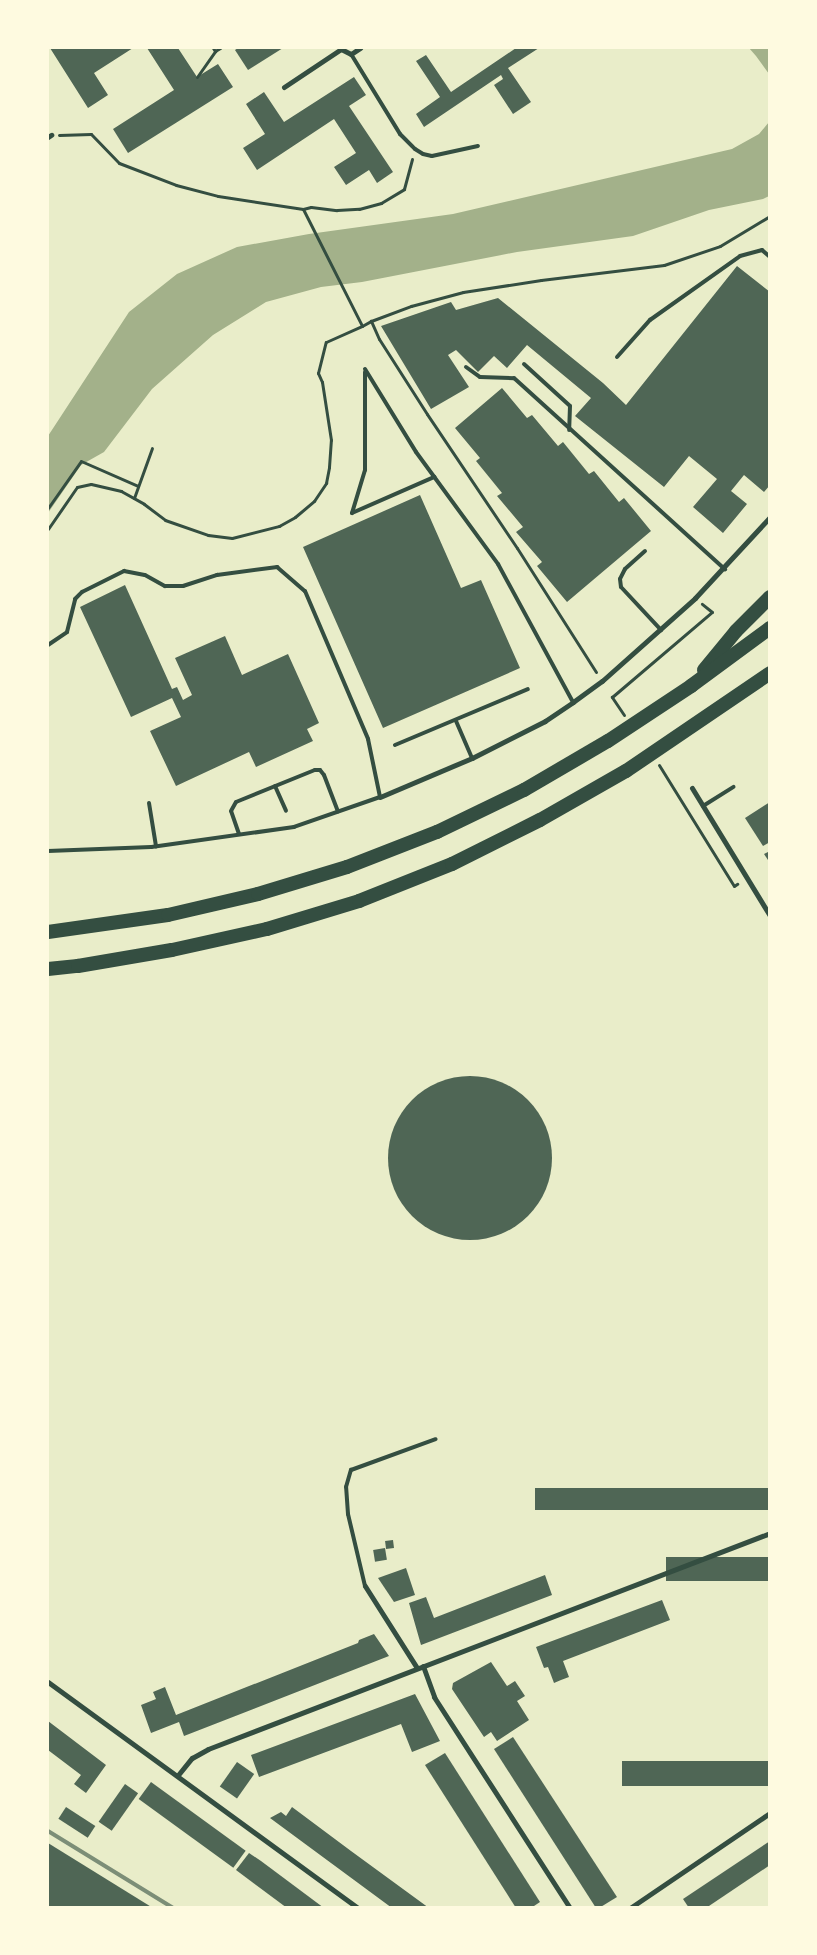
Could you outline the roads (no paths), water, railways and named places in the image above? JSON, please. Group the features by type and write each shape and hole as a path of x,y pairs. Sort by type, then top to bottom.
{"highway":[{"path":"691,686 736,631 770,597"},
{"path":"48,932 168,915 258,894 347,867 437,832 524,790 608,741 691,686 770,628"},
{"path":"48,969 78,966 172,950 267,929 359,901 452,864 540,820 626,771 770,673"}],"street":[{"path":"284,87 341,49 351,54 360,48"},
{"path":"380,797 472,758 545,720 573,702 602,681 661,630 724,569 770,517"},
{"path":"692,788 770,916"},
{"path":"178,1775 199,1753 770,1533"},
{"path":"365,1586 416,1668"},
{"path":"423,1666 434,1696 566,1906"},
{"path":"48,1682 358,1908"},
{"path":"630,1908 770,1814"}],"lane":[{"path":"351,54 400,134 415,149 423,154 432,156 478,146"},
{"path":"617,357 650,320 740,256 762,250 770,257"},
{"path":"524,364 570,406 569,430"},
{"path":"466,367 480,377 514,378 724,569"},
{"path":"434,477 352,513 365,470 365,369 416,452 498,564 573,702"},
{"path":"645,551 625,569 620,579 621,587 661,630"},
{"path":"48,645 67,632 75,599 82,592 124,571 144,575 165,586 183,586 218,574 277,567 305,591 368,739 380,797 294,827 156,846 48,851"},
{"path":"395,745 456,721 528,689"},
{"path":"456,721 472,758"},
{"path":"240,834 232,807 236,802 320,770 338,811"},
{"path":"275,786 286,811"},
{"path":"703,806 733,787"},
{"path":"149,803 156,846"},
{"path":"365,1586 348,1514 346,1487 351,1470 436,1439"}],"railway":[{"path":"48,1831 173,1908"}]}
